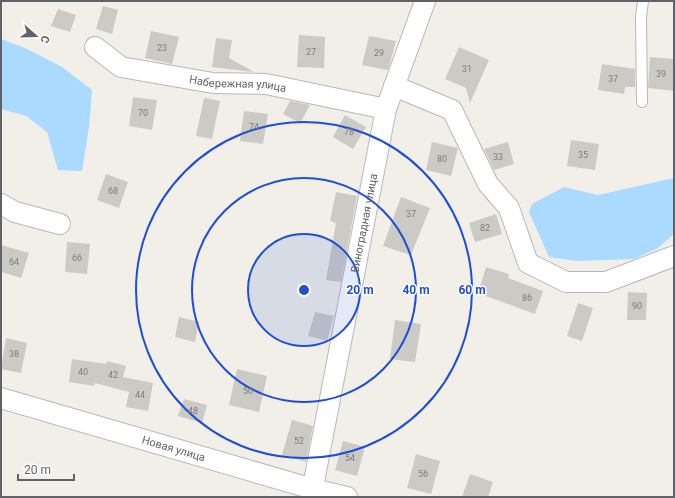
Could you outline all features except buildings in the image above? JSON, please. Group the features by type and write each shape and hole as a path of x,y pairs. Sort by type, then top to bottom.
{"street":[{"name":"Виноградная улица","path":"312,493 386,110 425,1"},
{"name":"Набережная улица","path":"95,48 121,67 213,83 266,84 386,110"},
{"path":"394,86 452,110 488,184 509,208 528,263 566,282 606,282 674,256"},
{"path":"1,204 15,212 60,224"},
{"name":"Новая улица","path":"1,398 312,493 347,497"}],"lane":[{"path":"642,102 641,17 643,1"}],"water":[{"path":"1,39 27,49 62,67 92,90 89,127 82,171 58,170 47,132 26,116 1,109"},
{"path":"674,178 674,234 658,248 634,259 576,261 549,257 529,212 532,204 564,187 598,195"}]}
